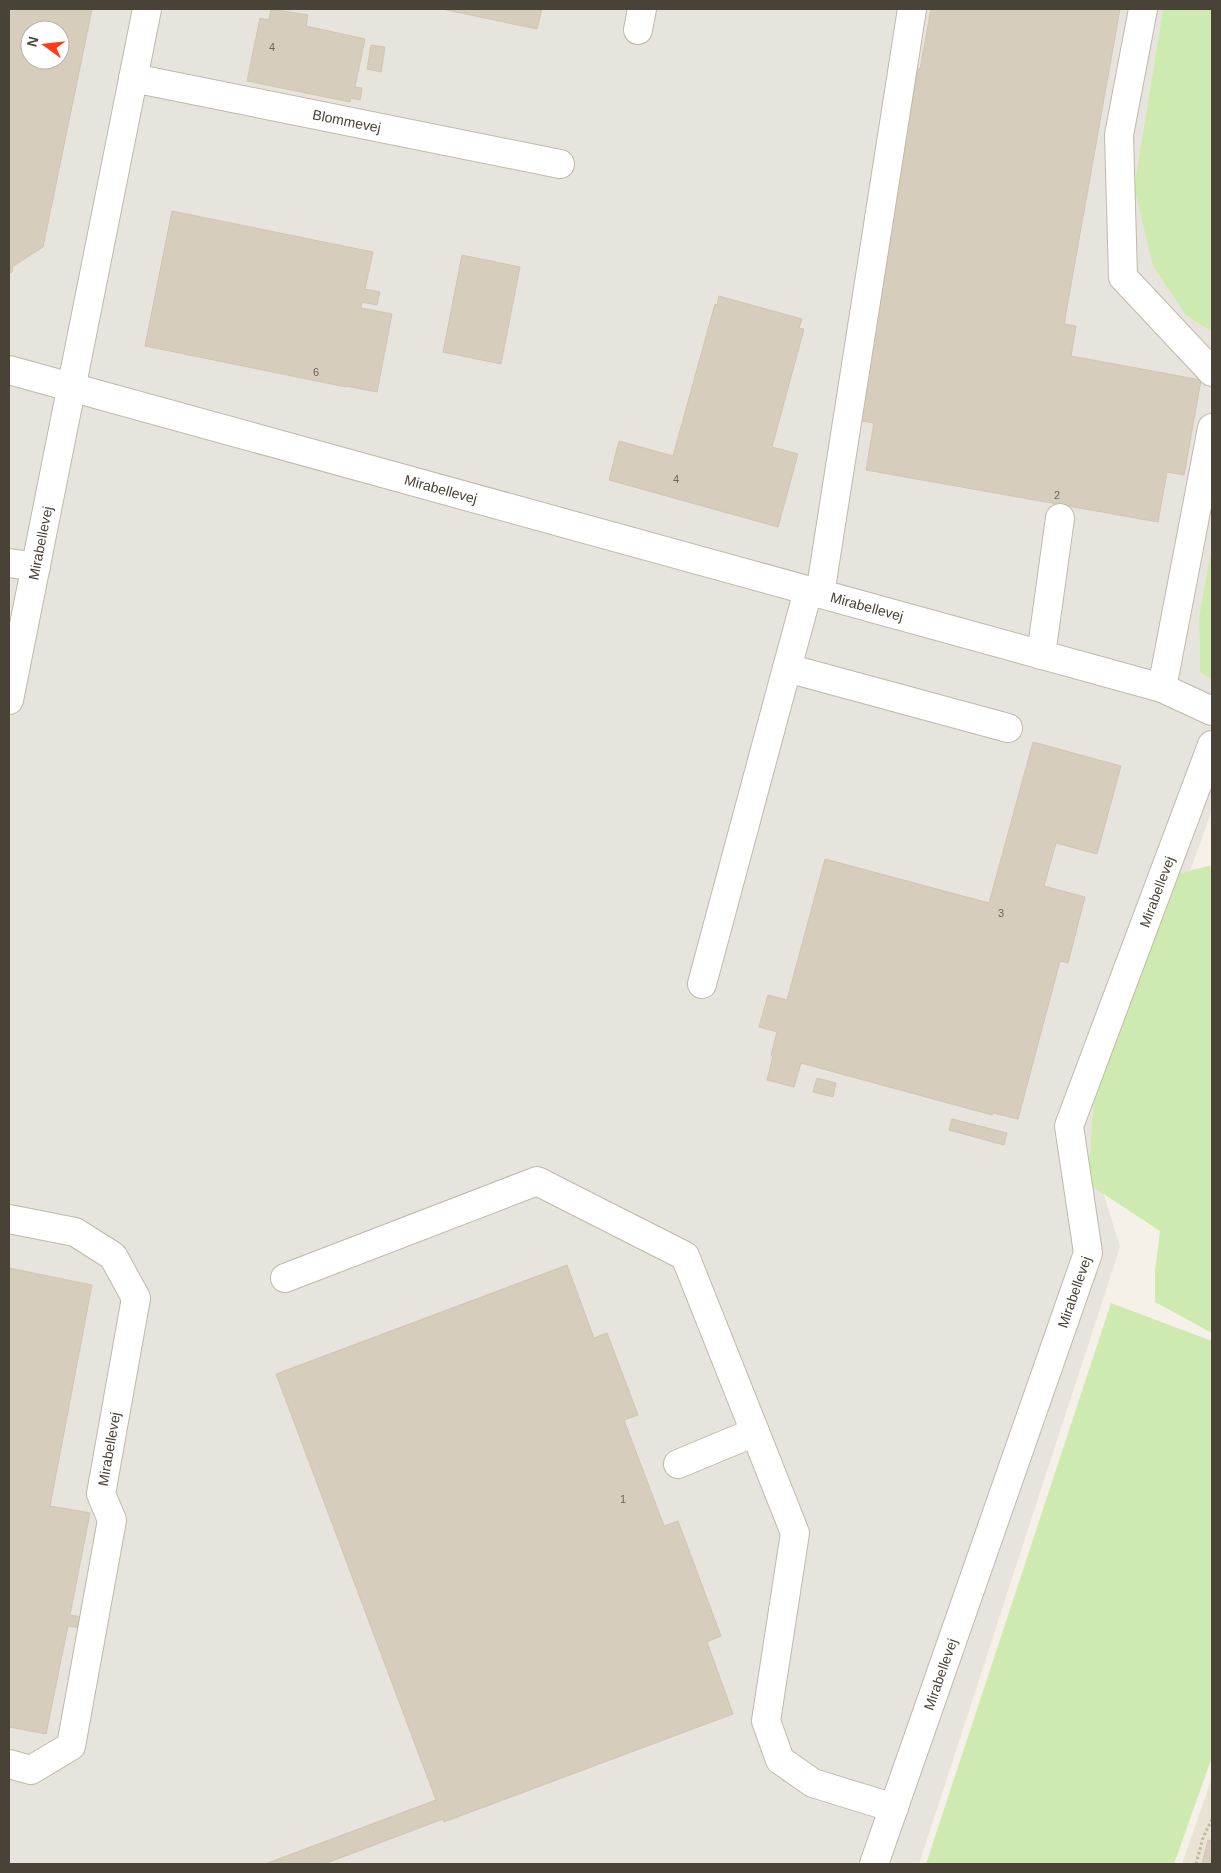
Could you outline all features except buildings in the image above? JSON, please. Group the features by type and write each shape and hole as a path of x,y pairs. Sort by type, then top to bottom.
{"street":[{"path":"72,388 147,9"},
{"path":"702,984 787,668 814,592 912,9"},
{"path":"1143,9 1119,135 1123,277 1212,372"},
{"name":"Blommevej","path":"133,78 560,164"},
{"name":"Mirabellevej","path":"9,370 1162,688 1212,711"},
{"name":"Mirabellevej","path":"9,700 72,388"},
{"path":"1162,688 1212,428"},
{"path":"1041,655 1060,518"},
{"path":"9,563 36,567"},
{"path":"787,668 1008,728"},
{"name":"Mirabellevej","path":"874,1864 1088,1253 1069,1126 1212,745"},
{"path":"285,1278 537,1181 685,1256 795,1533 766,1721 768,1729 780,1760 813,1783 894,1808"},
{"name":"Mirabellevej","path":"9,1219 75,1232 113,1256 136,1298 101,1494 112,1520 71,1746 32,1770 9,1764"},
{"path":"678,1464 755,1432"}],"path":[{"path":"1196,1864 1202,1838 1212,1819"}],"shaded area":[{"path":"9,9 1163,9 1134,187 1186,315 1212,332 1212,545 1199,616 1200,672 1212,680 1212,810 1090,1149 1120,1247 919,1864 9,1864"},
{"path":"1212,1778 1212,1864 1182,1864"}],"green space":[{"path":"1163,9 1212,9 1212,332 1186,315 1153,266 1134,187"},
{"path":"1212,545 1212,680 1200,672 1199,616"},
{"path":"1212,865 1212,1333 1155,1302 1155,1271 1160,1231 1088,1184 1094,1095 1177,874"},
{"path":"1111,1303 1212,1341 1212,1757 1174,1864 926,1864"}]}
